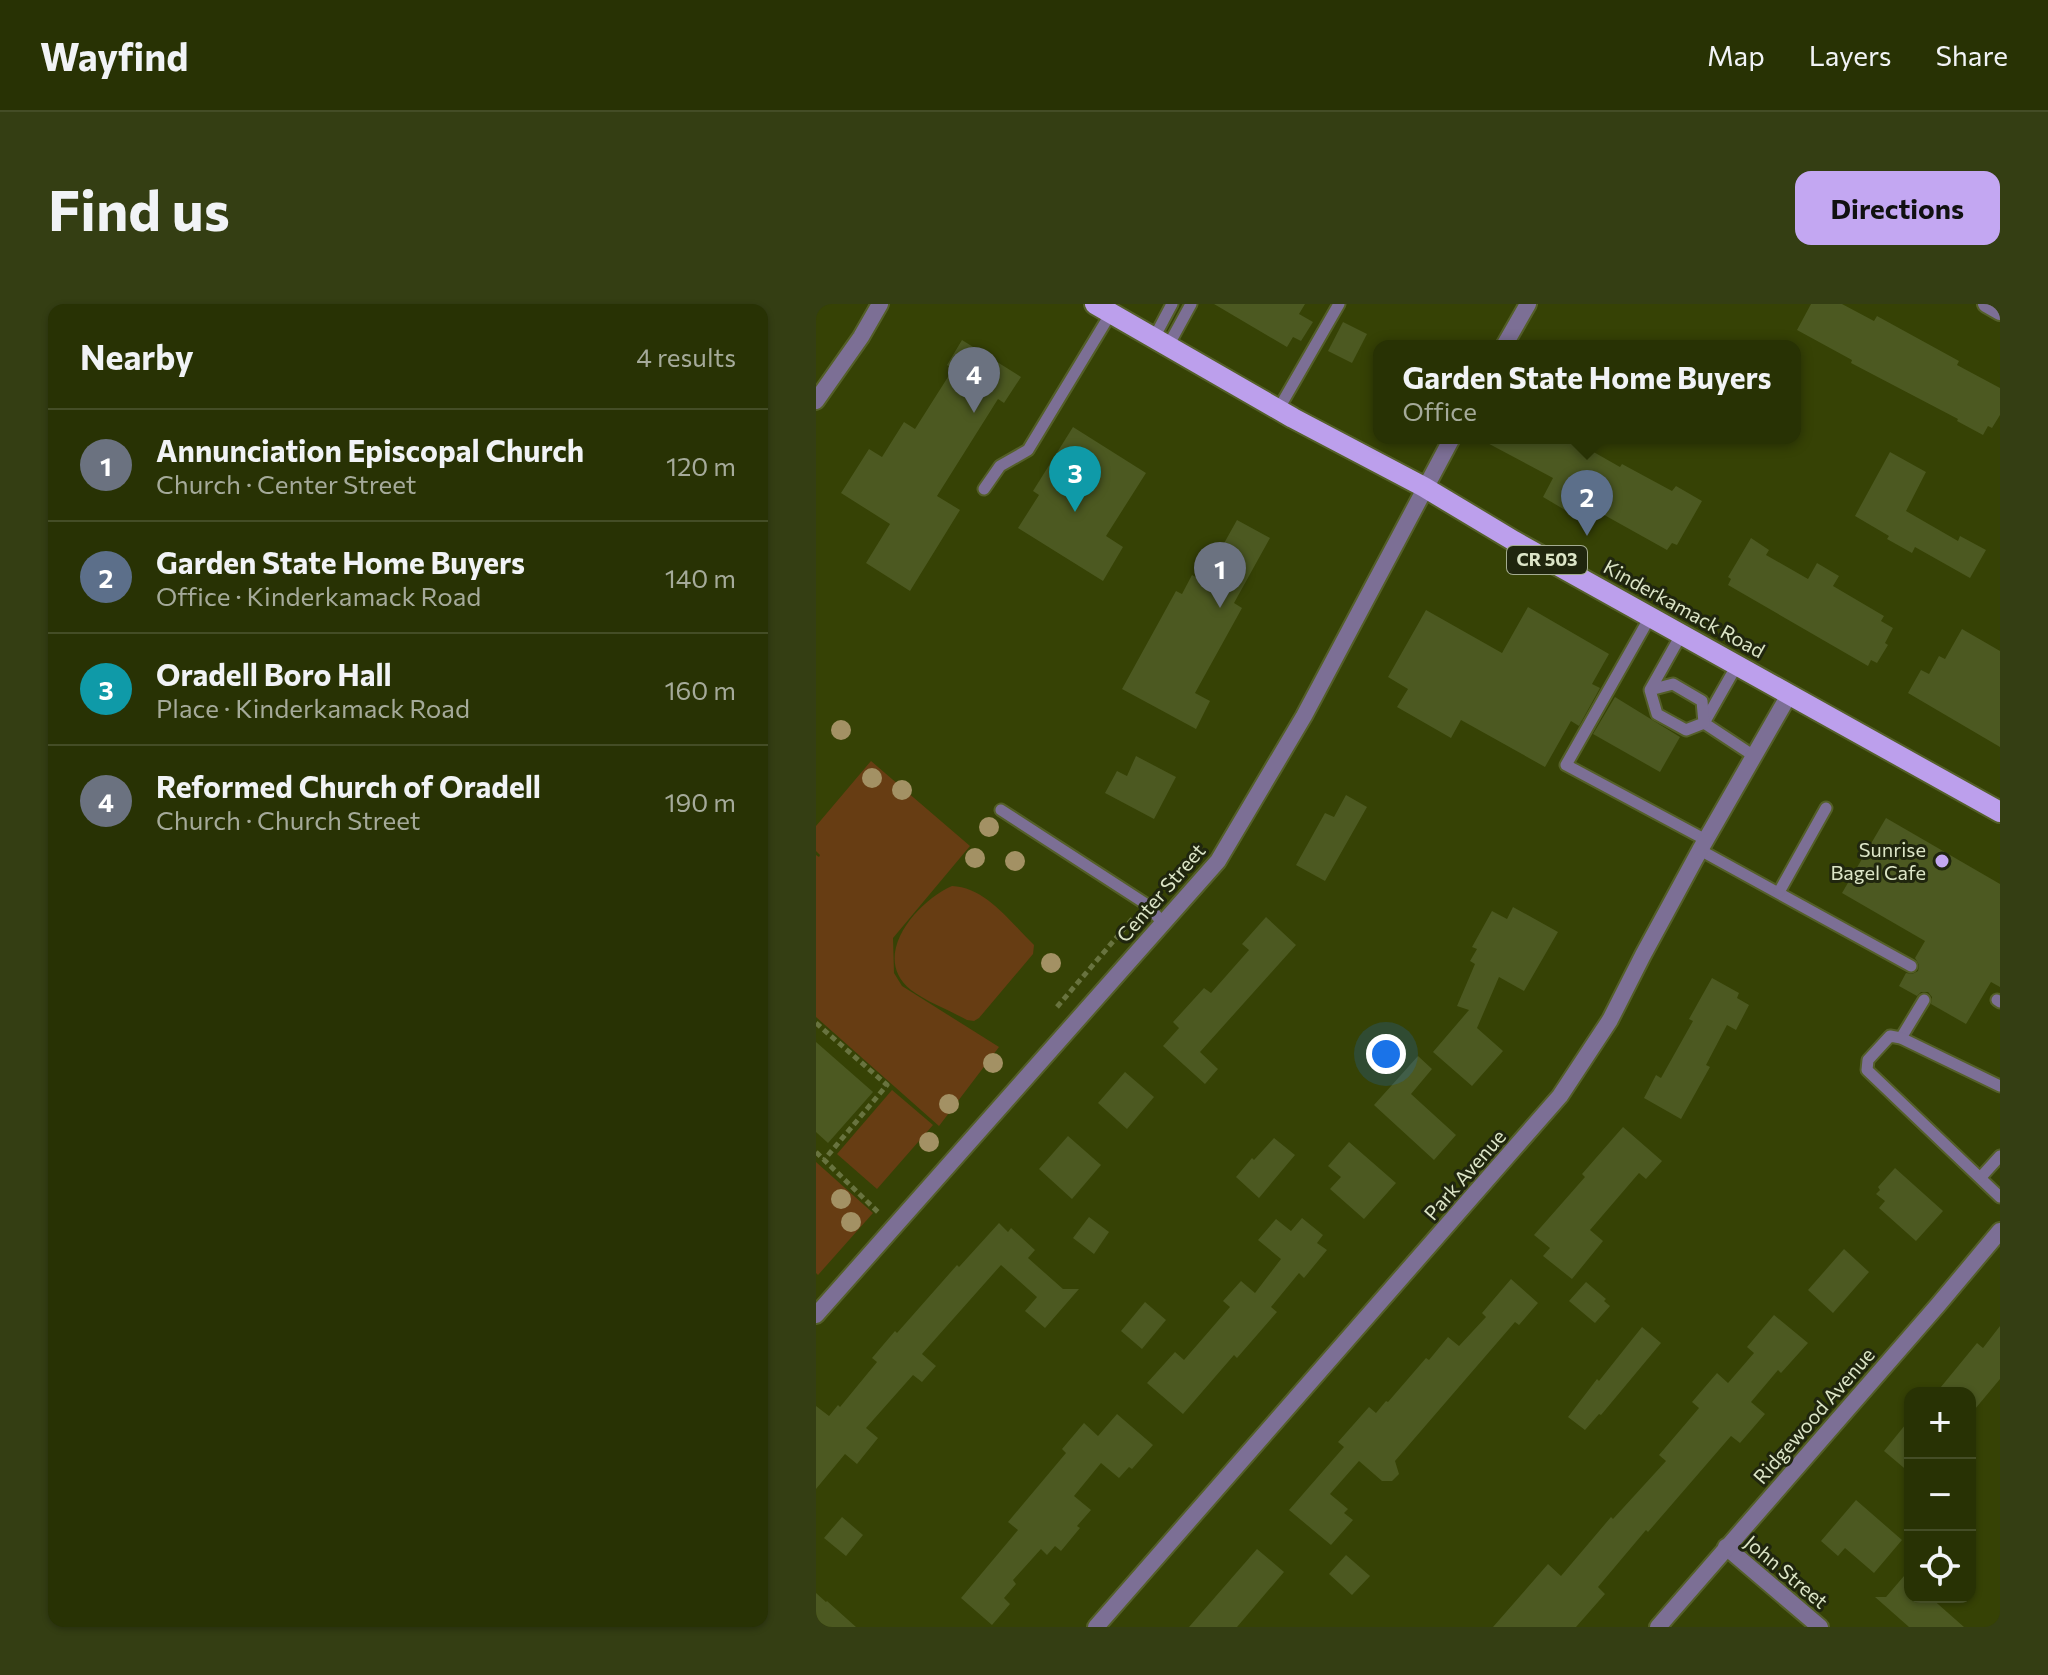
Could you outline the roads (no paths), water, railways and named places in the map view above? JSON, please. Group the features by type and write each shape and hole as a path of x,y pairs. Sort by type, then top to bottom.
{"main road":[{"name":"Kinderkamack Road","path":"1103,307 1278,410 1424,487 1514,541 2000,812"}],"street":[{"path":"816,401 880,304"},
{"path":"1507,340 1528,304"},
{"path":"1986,304 2000,312"},
{"name":"Center Street","path":"816,1315 1218,861 1304,716 1449,444"},
{"name":"Park Avenue","path":"1096,1627 1560,1096 1610,1020 1703,845 1789,695"},
{"name":"Ridgewood Avenue","path":"1658,1627 2000,1231"},
{"name":"John Street","path":"1726,1547 1820,1627"}],"lane":[{"path":"1161,342 1172,304"},
{"path":"1161,342 1191,304"},
{"path":"1278,410 1339,304"},
{"path":"984,489 1000,466 1028,450 1103,307"},
{"path":"1650,617 1566,765 1779,892 1911,966"},
{"path":"1681,635 1650,690 1657,714 1686,730 1704,723 1737,665"},
{"path":"1650,690 1673,684 1702,701 1704,723"},
{"path":"1704,723 1754,756"},
{"path":"1779,892 1826,808"},
{"path":"1001,810 1146,904 1163,923"},
{"path":"1901,1038 1924,1000"},
{"path":"2000,1086 1901,1038 1890,1036 1868,1060 1867,1070 2000,1197"},
{"path":"1981,1177 2000,1156"}],"place":[{"name":"Reformed Church of Oradell","path":"974,413"},
{"name":"Oradell Boro Hall","path":"1075,512"},
{"name":"Garden State Home Buyers","path":"1587,536"},
{"name":"Annunciation Episcopal Church","path":"1220,608"},
{"name":"Sunrise Bagel Cafe","path":"1942,861"}]}
